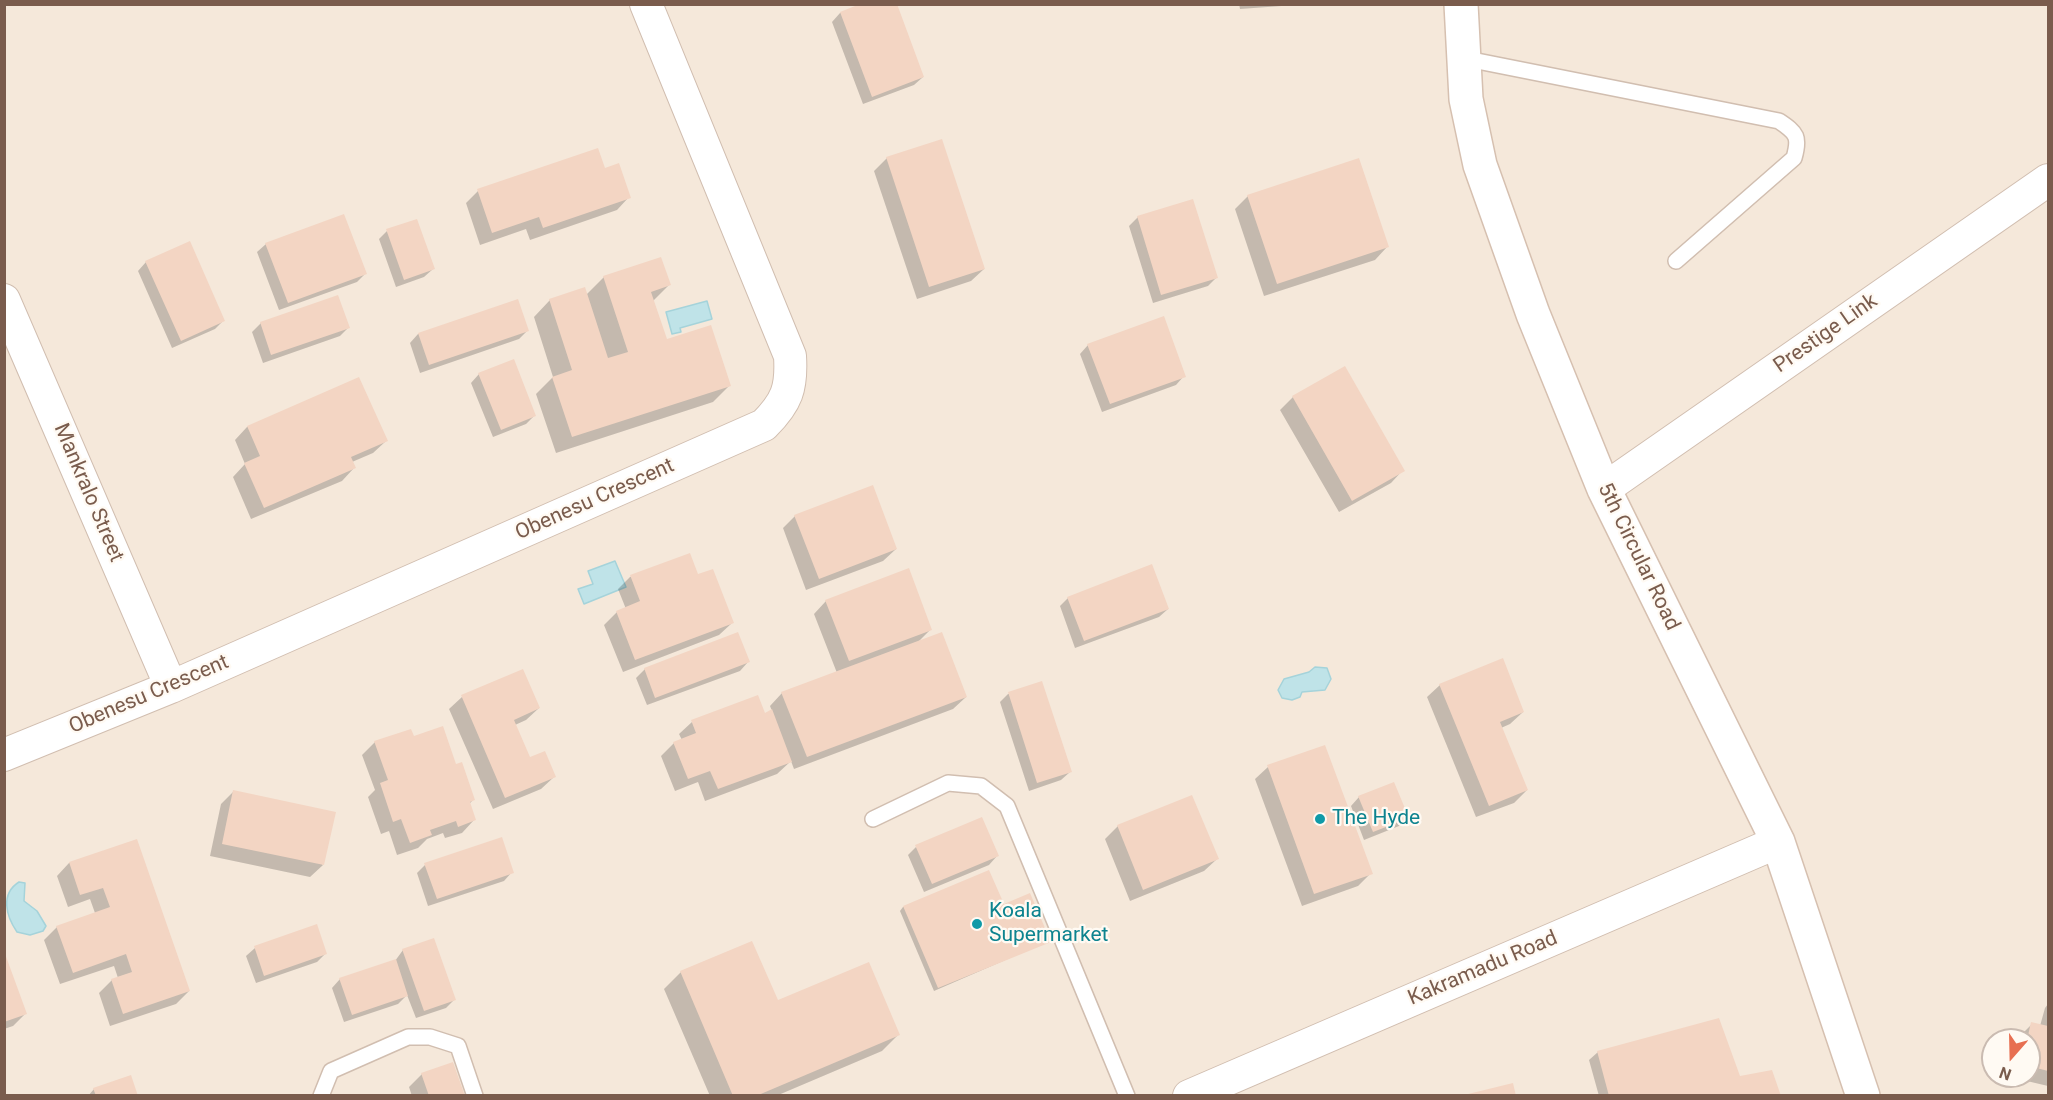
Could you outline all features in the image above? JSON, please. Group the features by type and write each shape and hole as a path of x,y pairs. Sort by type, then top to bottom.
{"street":[{"name":"Obenesu Crescent","path":"4,755 171,687 764,425 782,408 791,377 790,356 646,4"},
{"name":"5th Circular Road","path":"1461,4 1462,58 1466,99 1480,165 1533,314 1604,489 1778,842 1863,1095"},
{"name":"Prestige Link","path":"1604,489 2049,180"},
{"name":"Mankralo Street","path":"4,300 171,687"},
{"name":"Kakramadu Road","path":"1189,1095 1778,842"}],"lane":[{"path":"1462,58 1779,121 1793,130 1798,142 1794,158 1676,261"},
{"path":"873,819 948,783 981,786 1007,806 1127,1095"},
{"path":"321,1095 331,1071 408,1037 430,1037 458,1046 475,1095"}],"shaded area":[{"path":"5,5 2048,5 2048,1095 5,1096"}],"water":[{"path":"707,301 712,319 680,328 681,332 672,334 666,312"},
{"path":"615,561 626,587 584,604 578,589 593,584 588,571"},
{"path":"1315,667 1327,668 1331,679 1325,690 1302,692 1300,697 1292,700 1282,698 1278,690 1284,679 1309,672"},
{"path":"19,882 25,883 24,901 37,911 46,926 43,931 30,935 17,932 13,926 8,912 7,899 13,887"}],"building":[{"path":"860,4 897,4 924,77 872,97 840,12"},
{"path":"942,139 985,269 929,287 886,157"},
{"path":"598,148 605,168 619,163 631,198 543,228 539,217 492,233 477,189"},
{"path":"1359,158 1389,247 1277,284 1247,195"},
{"path":"1193,199 1218,278 1161,295 1137,216"},
{"path":"344,214 367,274 288,303 265,243"},
{"path":"417,219 435,269 404,280 386,229"},
{"path":"190,241 225,321 181,341 145,261"},
{"path":"661,257 671,285 651,292 667,339 711,325 731,386 572,437 552,377 572,370 549,299 585,287 608,358 628,352 603,276"},
{"path":"338,295 350,328 271,355 260,322"},
{"path":"518,299 529,331 429,365 418,333"},
{"path":"1164,316 1186,377 1110,404 1087,344"},
{"path":"514,359 536,416 501,430 478,373"},
{"path":"1345,366 1405,471 1352,501 1292,396"},
{"path":"359,377 388,441 351,457 356,468 264,508 244,463 260,456 247,426"},
{"path":"873,485 897,549 819,579 794,515"},
{"path":"690,553 698,574 713,569 734,623 635,660 616,611 640,601 630,575"},
{"path":"1152,564 1169,609 1084,641 1067,597"},
{"path":"909,568 932,630 849,661 825,600"},
{"path":"738,632 750,662 655,698 644,668"},
{"path":"942,632 967,697 807,757 781,692"},
{"path":"1503,658 1524,712 1500,722 1528,790 1489,806 1439,684"},
{"path":"523,669 540,708 514,720 530,757 545,751 556,777 505,798 461,695"},
{"path":"1042,681 1072,772 1037,783 1008,692"},
{"path":"758,695 765,713 772,709 792,762 718,789 710,771 688,779 673,742 696,733 691,720"},
{"path":"443,726 456,764 462,762 475,800 470,802 476,820 458,827 456,821 430,830 432,835 410,843 401,819 393,822 380,783 388,780 374,741 411,729 414,736"},
{"name":"The Hyde","path":"1325,745 1373,874 1314,894 1267,765"},
{"path":"1394,782 1409,818 1373,832 1358,796"},
{"path":"233,790 336,812 324,865 222,844"},
{"path":"1192,795 1219,859 1143,890 1117,825"},
{"path":"982,817 999,856 932,884 915,845"},
{"path":"502,837 514,873 437,899 424,863"},
{"path":"137,839 190,991 123,1014 111,979 132,972 126,954 73,973 56,926 110,907 103,888 80,895 69,862"},
{"name":"Koala Supermarket","path":"989,870 1004,904 1030,893 1051,942 938,988 903,906"},
{"path":"317,924 327,954 264,976 254,946"},
{"path":"434,938 456,1000 424,1011 402,949"},
{"path":"752,941 778,1000 869,962 900,1035 756,1096 733,1096 680,971"},
{"path":"4,951 27,1014 4,1022"},
{"path":"396,959 408,996 352,1015 339,978"},
{"path":"1719,1018 1740,1076 1772,1070 1781,1096 1609,1096 1597,1051"},
{"path":"2031,1022 2048,1026 2048,1071 2041,1069 2041,1028 2030,1028"},
{"path":"453,1062 465,1096 429,1096 421,1073"},
{"path":"131,1075 138,1096 96,1096 93,1088"},
{"path":"1513,1083 1516,1096 1464,1096 1464,1095"}],"place":[{"name":"The Hyde","path":"1320,819"},
{"name":"Koala Supermarket","path":"977,924"}]}
